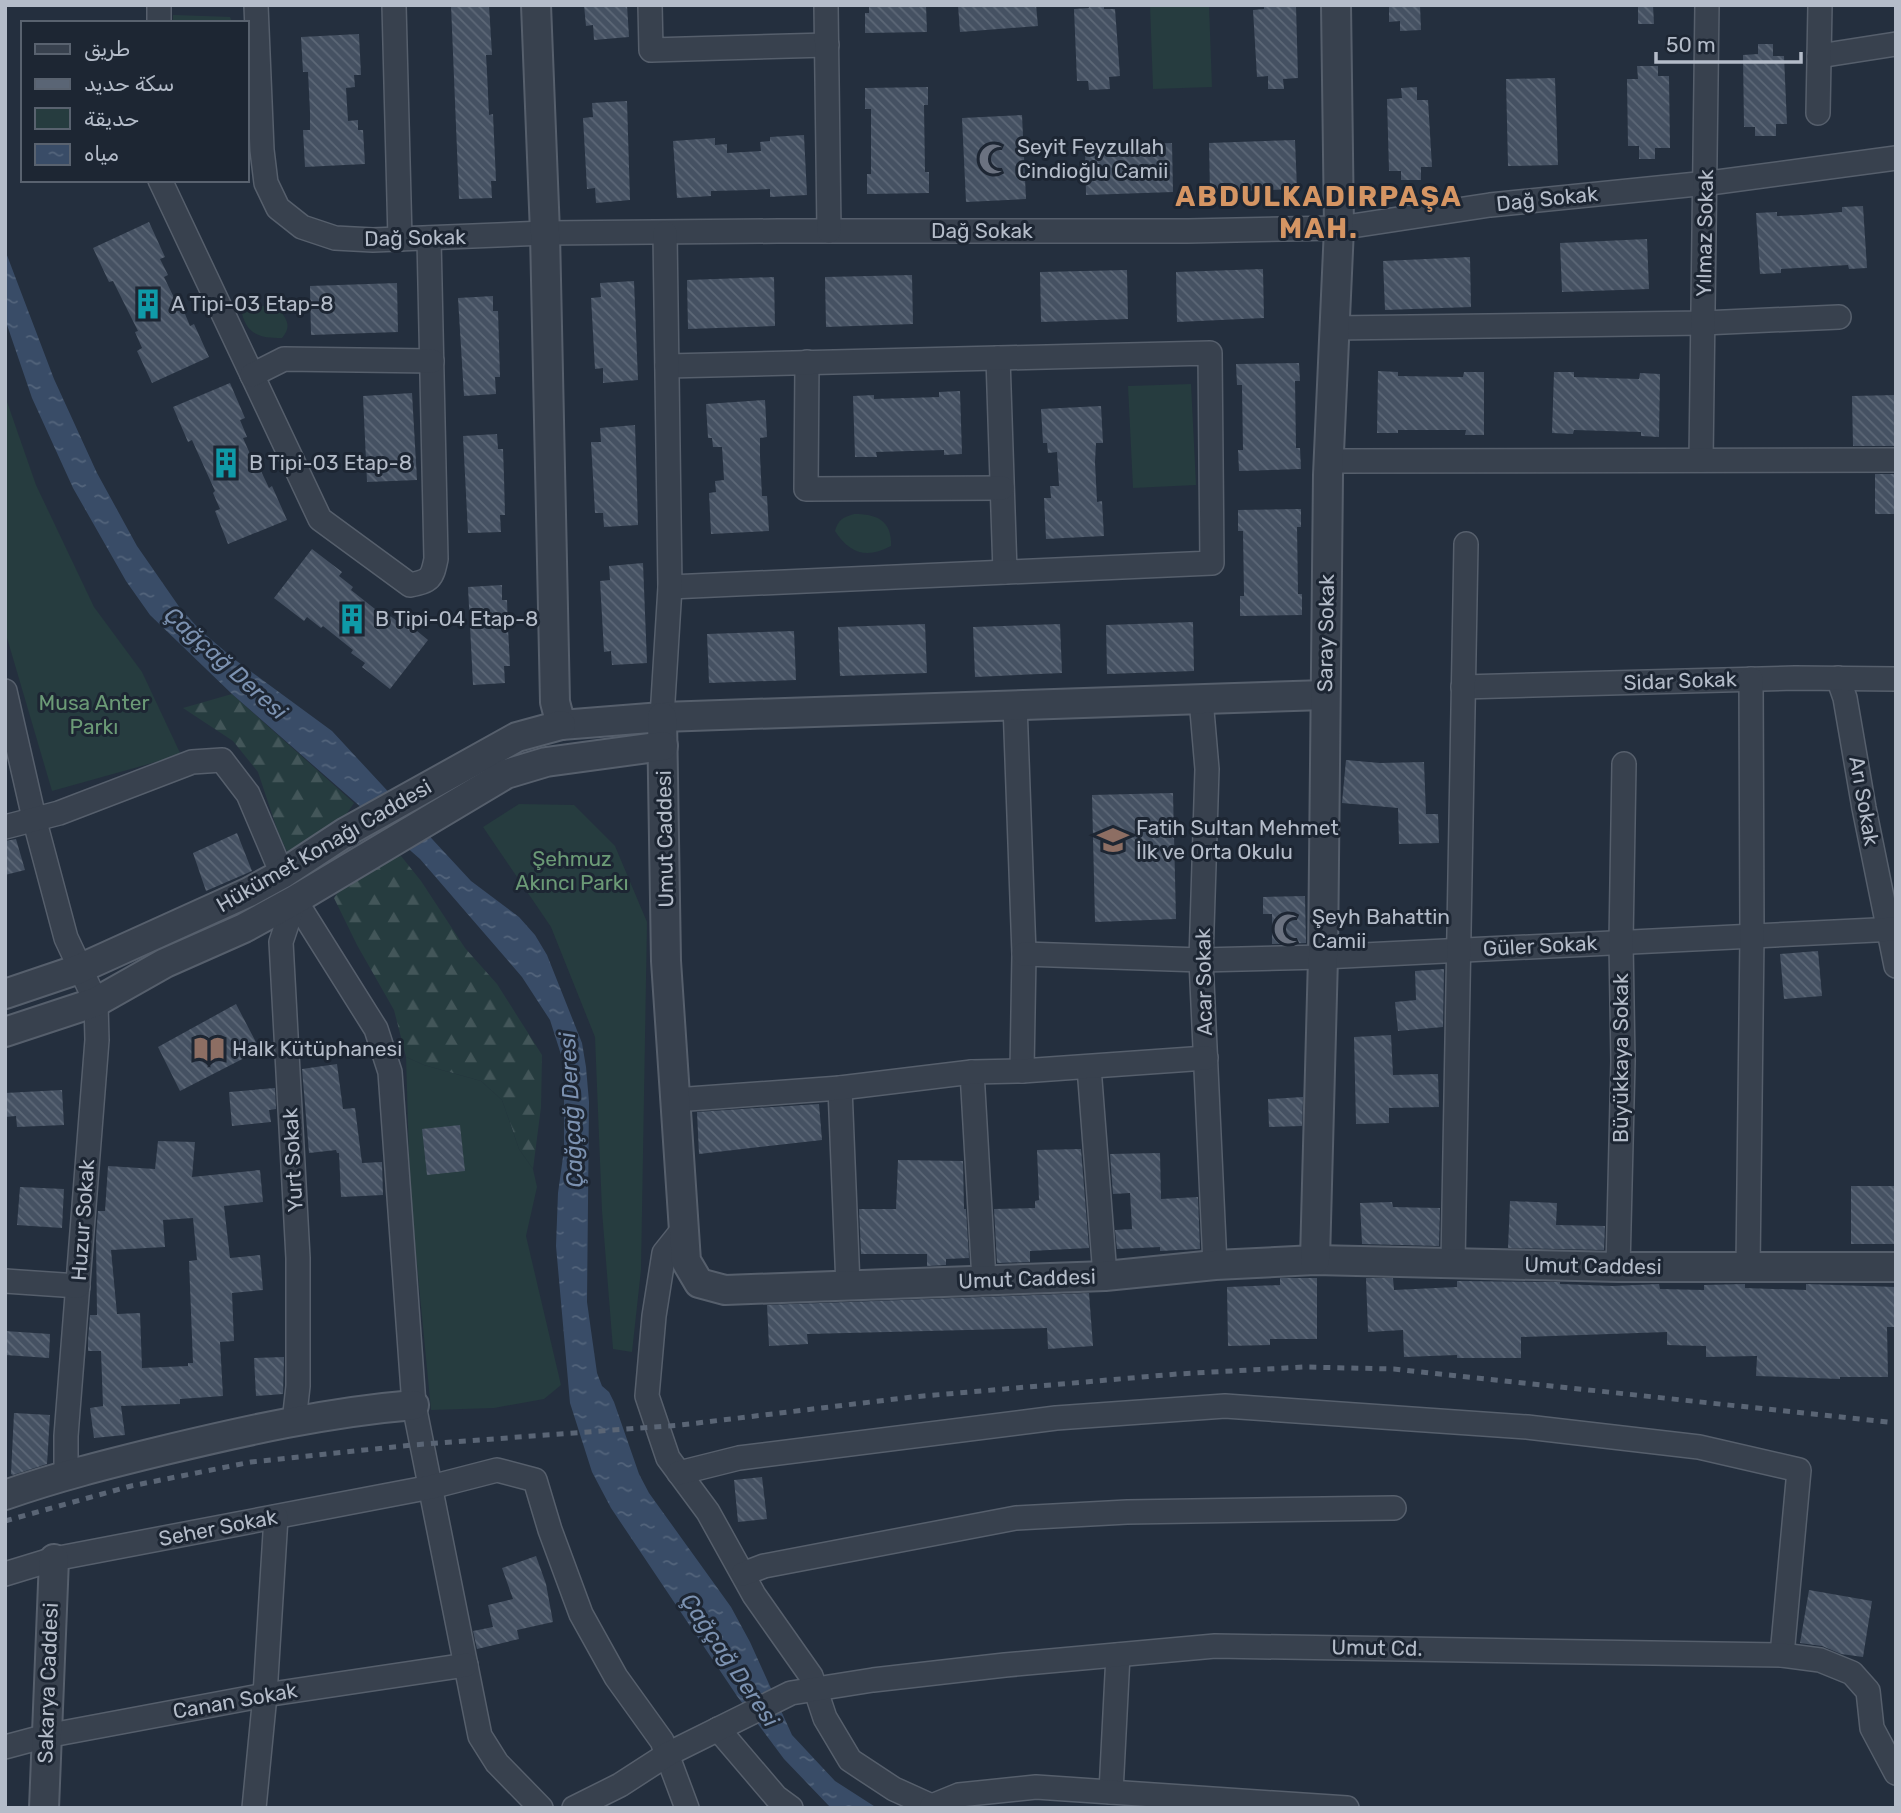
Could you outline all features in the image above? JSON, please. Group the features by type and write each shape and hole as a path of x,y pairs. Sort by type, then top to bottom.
{"street":[{"name":"Dağ Sokak","path":"256,5 261,150 267,183 278,208 302,227 335,238 400,239 545,233 1339,228 1490,205 1706,183 1896,158"},
{"path":"394,5 400,239"},
{"path":"536,5 545,233 555,702 561,724"},
{"path":"650,5 651,50 827,45"},
{"path":"826,5 829,231"},
{"name":"Saray Sokak","path":"1315,1260 1323,957 1328,461 1339,228 1336,5"},
{"name":"Yılmaz Sokak","path":"1701,460 1707,5"},
{"path":"1818,113 1820,5"},
{"path":"1819,56 1896,44"},
{"path":"161,182 320,519 410,585 426,582 433,574 436,559 429,238"},
{"path":"662,717 670,587 665,233"},
{"path":"1334,328 1703,323 1839,317"},
{"path":"667,366 1210,353 1212,563 670,587"},
{"path":"998,358 1005,572"},
{"path":"252,375 285,359 432,361"},
{"path":"807,362 806,489 1002,488"},
{"path":"1328,461 1896,460"},
{"path":"1453,1263 1466,544"},
{"name":"Arı Sokak","path":"1838,678 1845,698 1892,929 1896,966"},
{"name":"Sidar Sokak","path":"1464,687 1896,678"},
{"path":"1748,1268 1752,936 1751,679"},
{"name":"Huzur Sokak","path":"5,691 14,766 34,818 66,938 96,1002 97,1040 66,1437 66,1475"},
{"name":"Hükümet Konağı Caddesi","path":"5,994 79,969 195,918 282,874 346,832 517,737 561,724 662,717 1325,695"},
{"name":"Acar Sokak","path":"1201,699 1207,769 1201,960 1215,1265"},
{"path":"1015,704 1024,954 1021,1072"},
{"name":"Umut Caddesi","path":"662,717 666,961 675,1100 686,1261 699,1283 725,1290 848,1286 1105,1276 1215,1265 1315,1260 1618,1267 1896,1267"},
{"name":"Umut Caddesi","path":"364,857 506,774 546,762 663,746"},
{"path":"5,827 59,813 192,762 222,760 248,794 282,874"},
{"name":"Büyükkaya Sokak","path":"1618,1267 1623,1061 1621,942 1624,764"},
{"name":"Hükümet Konağı Caddesi","path":"5,1032 96,1002 165,962 244,928 364,857"},
{"path":"295,900 376,1029 390,1072 414,1405 480,1736 497,1763 541,1808"},
{"name":"Yurt Sokak","path":"294,1422 298,1385 298,1258 281,943 295,900"},
{"name":"Güler Sokak","path":"1024,954 1201,960 1323,957 1892,929"},
{"path":"675,1100 840,1088 972,1072 1021,1072 1206,1058"},
{"path":"1089,1067 1105,1276"},
{"path":"972,1072 984,1280"},
{"path":"840,1088 848,1286"},
{"path":"684,1228 664,1253 654,1315 648,1396 668,1458 708,1512 754,1595 811,1676 825,1718 850,1760 894,1789 934,1807 959,1795 1036,1787 1347,1808"},
{"path":"5,1280 78,1286"},
{"path":"5,1495 66,1475 227,1435 352,1410 414,1405"},
{"path":"679,1474 738,1458 1014,1423 1225,1406 1527,1426 1699,1447 1799,1470 1782,1655"},
{"name":"Seher Sokak","path":"5,1574 54,1559 432,1487 497,1470 536,1480 550,1530 581,1614 616,1677 663,1741 668,1754"},
{"path":"743,1574 764,1566 1016,1518 1154,1511 1394,1508"},
{"path":"254,1808 265,1695 276,1517"},
{"name":"Sakarya Caddesi","path":"44,1808 54,1559"},
{"name":"Umut Cd.","path":"574,1808 620,1785 668,1754 791,1693 873,1680 1215,1646 1782,1655 1820,1660 1852,1674 1868,1691 1872,1728 1896,1773"},
{"path":"1111,1792 1118,1655"},
{"name":"Canan Sokak","path":"5,1747 46,1735 265,1695 466,1665"},
{"path":"718,1729 776,1797 791,1808"},
{"path":"668,1754 688,1808"}],"green space":[{"path":"1150,5 1209,5 1212,87 1153,89"},
{"path":"173,15 230,17 231,21 173,21"},
{"path":"247,306 279,309 287,323 287,330 282,338 262,336 248,327 242,314"},
{"path":"1191,384 1196,485 1133,488 1128,386"},
{"name":"Musa Anter Parkı","path":"5,396 36,485 94,607 142,672 181,755 52,791 5,631"},
{"path":"854,514 876,517 886,524 891,546 867,553 847,545 835,531 842,520"},
{"path":"232,694 354,803 341,822 290,858 278,832 258,772 233,741 183,708"},
{"name":"Şehmuz Akıncı Parkı","path":"519,804 574,805 615,846 647,922 641,1270 632,1352 613,1349 602,1211 595,1037 551,927 483,827"},
{"path":"401,856 421,881 465,948 497,984 542,1055 541,1107 533,1169 519,1149 502,1100 481,1081 424,1065 406,1057 394,1010 334,898 353,872"},
{"path":"406,1057 424,1065 481,1081 502,1100 519,1149 533,1169 537,1187 526,1236 561,1385 544,1399 494,1408 431,1410 410,1192"}],"water":[{"name":"Çağçağ Deresi","path":"5,250 54,379 97,473 137,546 180,608 200,630 234,659 332,731 471,881 519,917 535,935 547,955 582,1043 586,1067 589,1102 587,1302 597,1373 602,1386 614,1402 639,1474 649,1493 731,1607 792,1735 835,1781 877,1808 831,1808 784,1759 737,1696 611,1508 592,1472 570,1403 556,1246 558,1193 564,1150 564,1064 550,1020 522,977 420,859 232,694 150,615 126,581 73,488 32,398 5,319"}],"building":[{"path":"451,5 489,5 492,55 486,55 489,115 493,114 496,181 491,181 492,198 459,199"},
{"path":"584,5 627,5 629,37 594,40 593,25 586,26"},
{"path":"869,5 926,5 927,32 865,33 865,13 869,13"},
{"path":"958,5 1036,5 1038,26 960,32"},
{"path":"1088,5 1104,5 1104,9 1115,9 1120,76 1109,77 1110,89 1089,90 1088,81 1077,81 1074,9 1089,8"},
{"path":"1264,5 1296,5 1298,78 1283,79 1284,89 1268,89 1268,76 1257,77 1253,10 1264,9"},
{"path":"1389,5 1420,5 1421,30 1400,31 1400,21 1389,22"},
{"path":"1638,5 1653,5 1654,24 1638,24"},
{"path":"359,34 361,75 354,75 355,87 346,88 348,121 358,120 358,130 363,130 365,164 305,167 303,130 310,130 310,112 308,72 303,72 301,37"},
{"path":"1758,44 1773,44 1773,56 1784,56 1787,124 1776,124 1776,136 1755,136 1755,127 1744,127 1743,55 1758,54"},
{"path":"1637,66 1658,66 1658,76 1669,76 1670,148 1655,148 1655,159 1639,159 1639,146 1628,146 1627,79 1638,79"},
{"path":"1555,78 1558,165 1508,166 1506,79"},
{"path":"928,87 928,105 924,105 925,172 929,172 929,193 867,194 867,174 871,174 871,109 865,109 865,88"},
{"path":"1417,87 1417,100 1428,100 1432,167 1421,167 1421,180 1401,180 1401,171 1389,171 1387,99 1402,98 1401,88"},
{"path":"627,101 630,200 596,203 595,188 587,189 583,118 593,117 592,103"},
{"name":"Seyit Feyzullah Cindioğlu Camii","path":"1022,115 1026,199 966,202 962,118"},
{"path":"804,135 807,195 770,197 770,189 711,191 711,196 677,198 673,141 715,138 715,145 727,144 727,153 761,151 760,142 770,141 770,137"},
{"path":"1295,140 1297,189 1210,192 1209,143"},
{"path":"1172,143 1173,192 1086,195 1085,146"},
{"path":"1863,206 1867,268 1849,269 1848,265 1781,269 1781,273 1760,274 1756,213 1777,212 1777,216 1804,215 1842,212 1842,207"},
{"name":"A Tipi-03 Etap-8","path":"149,222 165,257 160,259 168,275 164,277 190,326 194,324 209,357 152,383 137,351 142,348 135,332 138,331 113,281 109,282 93,248"},
{"path":"1647,239 1649,289 1562,292 1560,243"},
{"path":"1470,257 1471,307 1385,310 1383,261"},
{"path":"1263,269 1264,318 1177,322 1176,272"},
{"path":"1127,270 1128,319 1041,322 1040,272"},
{"path":"912,275 913,324 826,327 825,277"},
{"path":"774,277 775,326 688,329 687,280"},
{"path":"634,281 638,380 603,383 603,368 595,369 591,298 601,297 600,283"},
{"path":"397,283 398,332 311,335 310,286"},
{"path":"493,296 493,311 498,311 500,377 495,377 496,394 464,396 458,298"},
{"path":"1299,363 1300,381 1295,381 1296,448 1300,448 1301,469 1239,471 1238,450 1243,450 1242,385 1237,385 1236,364"},
{"path":"1378,371 1398,372 1398,376 1463,377 1464,372 1484,372 1484,435 1465,435 1466,430 1398,430 1398,433 1377,433"},
{"path":"1554,372 1574,372 1574,377 1639,379 1640,373 1660,374 1659,437 1641,436 1641,432 1574,430 1573,434 1552,433"},
{"name":"B Tipi-03 Etap-8","path":"230,383 245,418 240,420 247,437 243,438 258,472 261,471 269,488 272,486 287,520 228,544 215,511 220,509 213,493 215,491 192,440 188,442 173,407"},
{"path":"960,391 962,454 944,455 944,450 876,452 877,457 855,457 853,396 874,395 874,399 939,397 939,392"},
{"path":"412,393 417,480 367,482 363,396"},
{"path":"1896,395 1896,446 1853,446 1852,396"},
{"path":"765,400 767,437 760,438 760,456 762,496 767,496 769,531 711,534 709,493 716,492 715,481 724,480 722,447 713,447 712,438 708,438 706,404"},
{"path":"1101,406 1103,443 1096,443 1095,462 1097,502 1102,501 1104,536 1046,539 1044,498 1051,498 1050,486 1059,486 1057,452 1048,453 1047,443 1043,443 1041,409"},
{"path":"635,425 638,525 604,527 603,513 595,513 591,442 601,442 600,428"},
{"path":"497,434 498,449 503,449 505,515 500,515 501,532 468,533 463,436"},
{"path":"1875,474 1896,474 1896,514 1875,514"},
{"path":"1301,509 1301,527 1297,527 1298,594 1302,594 1302,615 1240,616 1240,596 1244,596 1243,531 1238,531 1238,510"},
{"name":"B Tipi-04 Etap-8","path":"312,549 342,572 339,576 353,587 351,590 380,613 382,610 397,621 400,617 428,640 390,689 362,667 365,663 351,653 353,650 323,626 321,628 307,617 304,621 274,598"},
{"path":"643,563 647,663 612,665 611,651 604,652 600,581 610,580 609,566"},
{"path":"502,585 502,600 507,600 510,666 504,666 505,683 473,685 468,587"},
{"path":"1193,622 1194,671 1107,674 1106,625"},
{"path":"925,624 927,673 840,676 838,627"},
{"path":"1060,624 1062,673 975,677 973,627"},
{"path":"794,631 796,680 709,683 707,634"},
{"path":"1346,760 1380,763 1424,762 1426,814 1438,814 1439,843 1399,844 1398,808 1342,803"},
{"path":"1173,793 1176,919 1095,922 1092,795"},
{"path":"237,833 252,871 206,891 193,853"},
{"path":"16,839 25,870 5,875 5,841"},
{"name":"Şeyh Bahattin Camii","path":"1305,896 1306,943 1272,944 1272,914 1263,914 1263,897"},
{"path":"1818,951 1822,996 1784,999 1780,954"},
{"path":"1444,969 1443,1027 1398,1031 1395,1002 1416,1000 1415,971"},
{"name":"Halk Kütüphanesi","path":"236,1004 260,1050 180,1091 158,1047"},
{"path":"1391,1035 1393,1075 1438,1074 1439,1107 1389,1108 1389,1123 1356,1124 1354,1037"},
{"path":"337,1064 343,1109 355,1108 362,1163 382,1162 383,1195 341,1197 339,1153 336,1150 309,1153 302,1069"},
{"path":"275,1088 276,1109 269,1110 271,1122 232,1126 229,1092"},
{"path":"62,1090 64,1125 17,1127 16,1116 5,1117 5,1093"},
{"path":"1303,1097 1302,1126 1269,1127 1268,1099"},
{"path":"819,1104 822,1140 699,1154 697,1112"},
{"path":"460,1125 465,1171 427,1175 422,1129"},
{"path":"158,1141 195,1142 192,1177 260,1170 263,1202 224,1206 230,1258 260,1255 263,1290 232,1293 234,1341 220,1342 223,1396 180,1399 180,1404 121,1406 125,1435 94,1438 90,1408 103,1406 101,1351 88,1351 88,1340 90,1315 97,1315 96,1237 98,1211 105,1211 108,1166 155,1169","holes":["193,1218 197,1260 189,1261 193,1363 188,1363 188,1366 142,1368 140,1313 117,1314 111,1250 165,1247 163,1220"]},
{"path":"1081,1149 1089,1248 1030,1251 1030,1262 997,1263 994,1209 1035,1208 1035,1201 1039,1200 1037,1150"},
{"path":"1160,1153 1161,1199 1198,1197 1200,1249 1117,1249 1115,1230 1132,1229 1130,1193 1113,1194 1110,1154"},
{"path":"898,1160 963,1161 969,1258 946,1259 946,1265 927,1266 927,1254 861,1254 859,1209 896,1209"},
{"path":"1851,1186 1896,1186 1896,1244 1851,1244"},
{"path":"20,1187 64,1189 62,1228 17,1225"},
{"path":"1510,1201 1557,1203 1556,1225 1605,1226 1604,1250 1508,1248"},
{"path":"1392,1202 1393,1207 1440,1208 1439,1246 1362,1244 1360,1203"},
{"path":"1280,1278 1317,1278 1317,1339 1270,1339 1270,1345 1228,1346 1227,1287 1280,1285"},
{"path":"1366,1278 1393,1278 1394,1290 1457,1287 1457,1281 1560,1282 1613,1286 1659,1284 1660,1289 1704,1290 1704,1285 1745,1284 1745,1288 1806,1290 1806,1284 1896,1287 1896,1327 1887,1327 1888,1377 1840,1379 1756,1376 1757,1356 1706,1357 1706,1346 1667,1345 1667,1332 1521,1337 1521,1358 1457,1358 1457,1355 1404,1357 1403,1330 1368,1332"},
{"path":"1089,1293 1093,1346 1048,1349 1047,1328 807,1334 808,1344 769,1346 767,1305"},
{"path":"5,1331 50,1334 49,1358 5,1355"},
{"path":"284,1357 283,1394 256,1396 254,1358"},
{"path":"14,1413 50,1415 47,1464 13,1475 11,1474"},
{"path":"762,1477 767,1519 738,1522 734,1480"},
{"path":"536,1556 546,1584 553,1622 517,1630 519,1639 477,1649 473,1631 493,1627 488,1605 513,1599 502,1568"},
{"path":"1809,1590 1872,1601 1863,1657 1800,1643"}],"railway":[{"path":"5,1521 131,1486 251,1462 412,1445 681,1425 912,1397 1177,1374 1304,1367 1394,1369 1896,1423"}],"place":[{"name":"Seyit Feyzullah Cindioğlu Camii","path":"994,159"},
{"name":"A Tipi-03 Etap-8","path":"148,304"},
{"name":"B Tipi-03 Etap-8","path":"226,463"},
{"name":"B Tipi-04 Etap-8","path":"352,619"},
{"name":"Fatih Sultan Mehmet İlk ve Orta Okulu","path":"1113,840"},
{"name":"Şeyh Bahattin Camii","path":"1289,929"},
{"name":"Halk Kütüphanesi","path":"209,1049"}],"district":[{"name":"ABDULKADIRPAŞA MAH.","path":"1319,212"}]}
